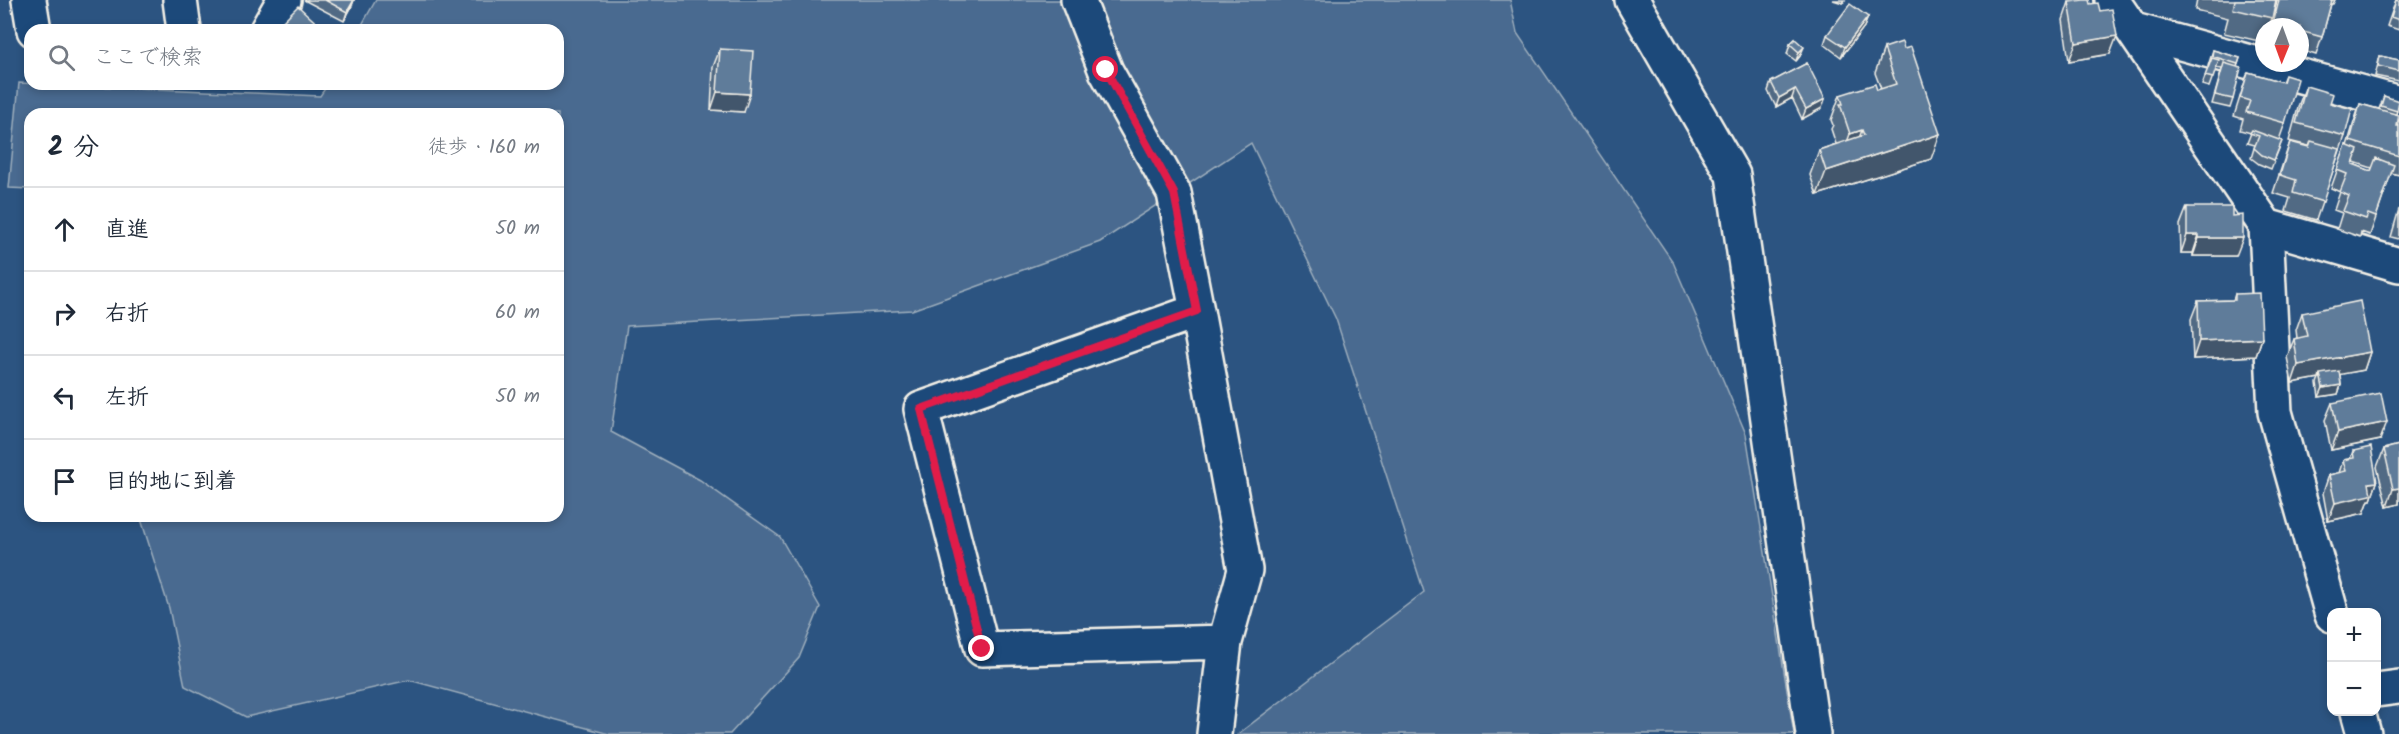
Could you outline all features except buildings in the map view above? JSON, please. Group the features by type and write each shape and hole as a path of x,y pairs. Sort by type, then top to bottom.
{"street":[{"path":"29,0 33,24"},
{"path":"180,0 183,24"},
{"path":"270,24 284,0"},
{"path":"1078,0 1106,70 1174,193 1245,570 1225,642 1214,734"},
{"path":"1632,0 1733,175 1813,734"},
{"path":"2112,0 2266,226 2275,412 2329,608"},
{"path":"2134,30 2399,102"},
{"path":"2266,226 2399,265"},
{"path":"1197,311 921,409 982,649 1225,642"},
{"path":"2381,689 2399,687"},
{"path":"2359,716 2364,734"}],"shaded area":[{"path":"376,0 1510,0 1517,33 1673,262 1746,434 1794,734 1238,734 1424,592 1336,319 1251,143 1100,242 912,310 627,326 611,432 700,480 780,537 820,607 799,658 730,734 609,734 409,680 246,717 185,686 169,608 142,522 564,522 564,108 24,108 24,189 9,188 19,83 24,83 24,90 181,90 320,96 324,90 564,90 564,24 362,24"}],"route":[{"path":"982,649 921,409 1197,311 1174,193 1106,70"}]}
